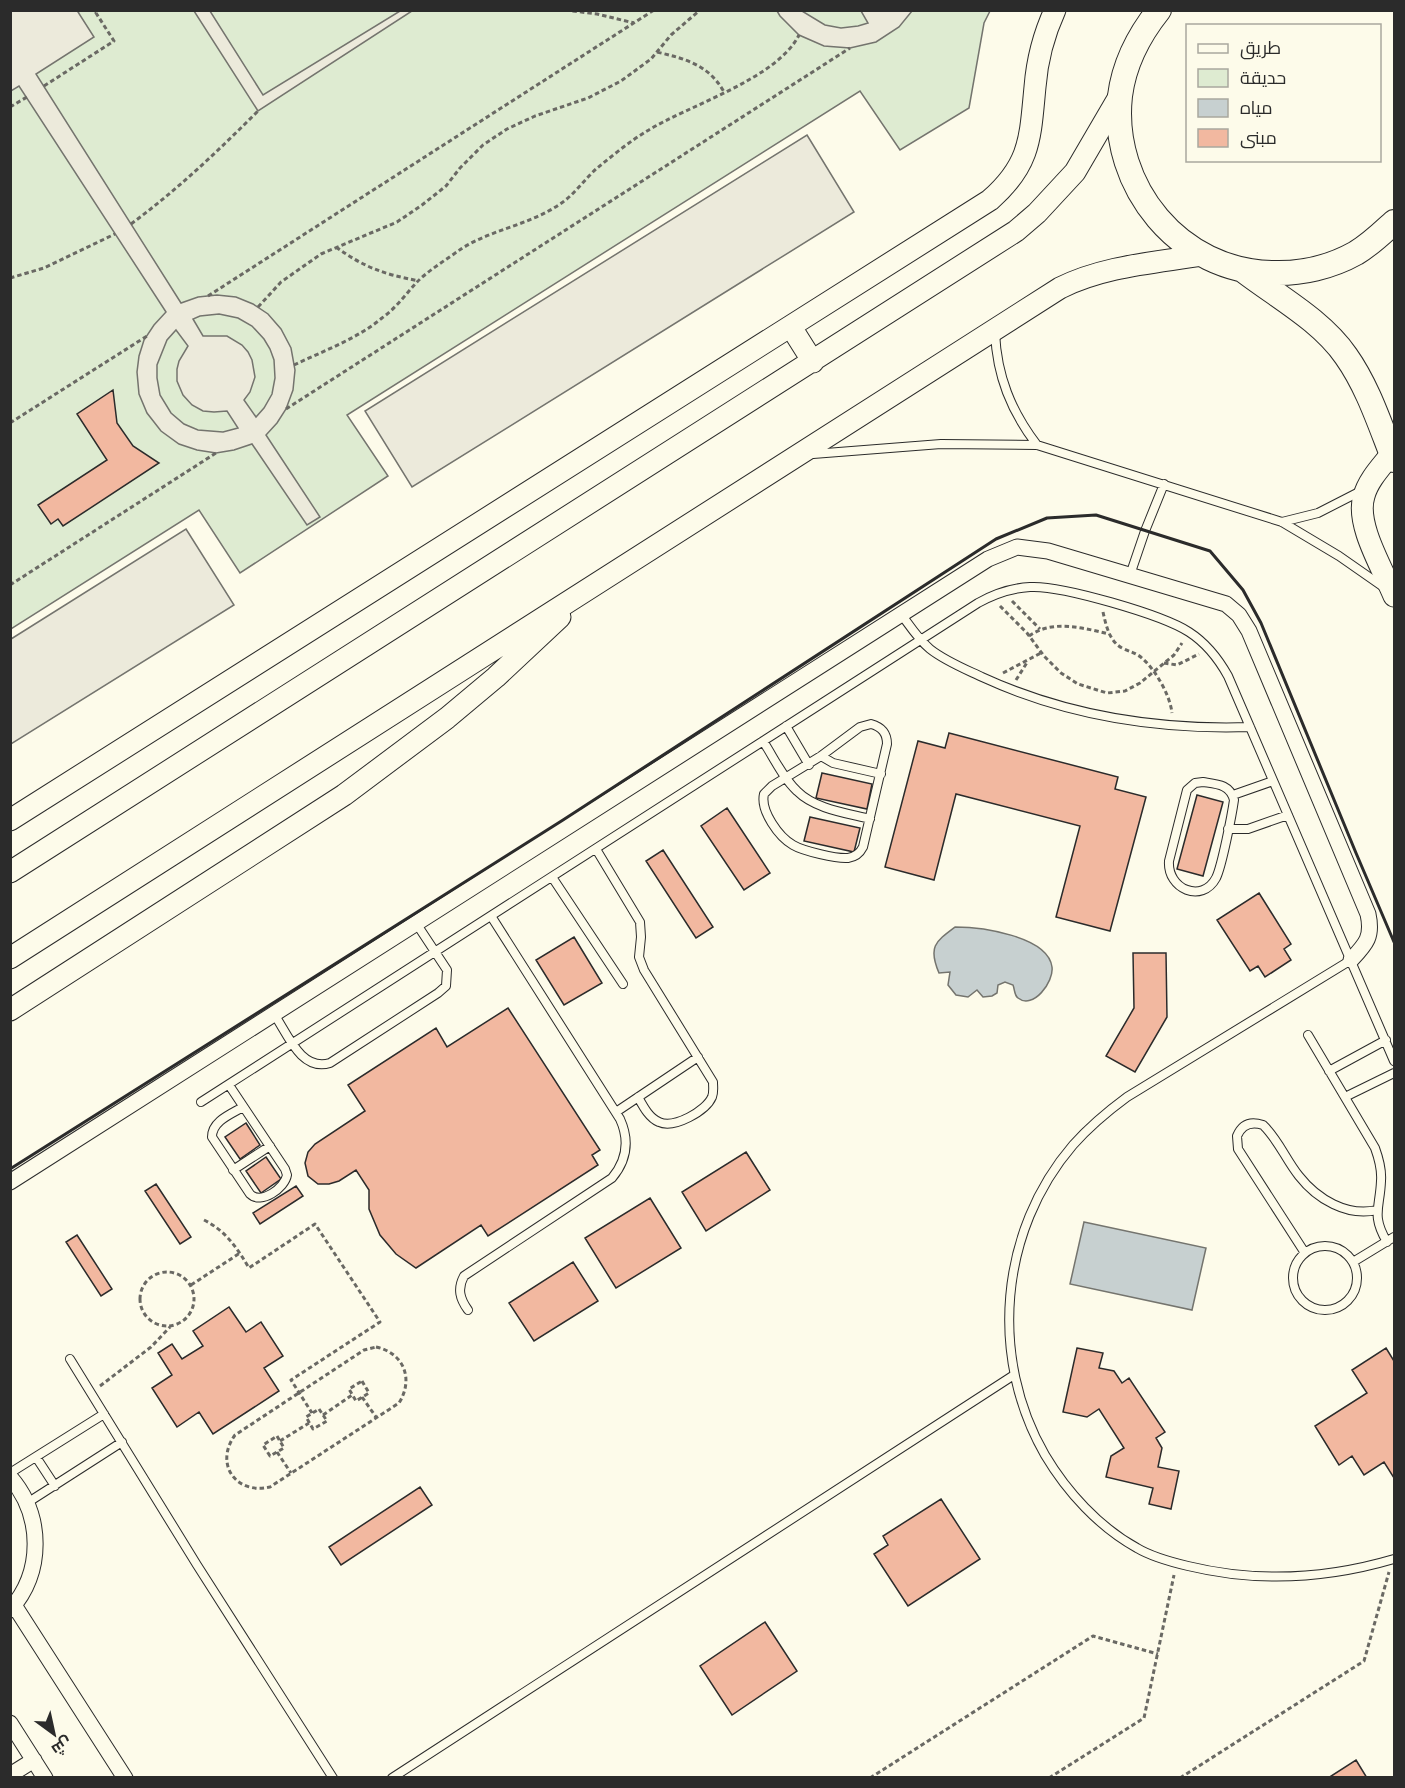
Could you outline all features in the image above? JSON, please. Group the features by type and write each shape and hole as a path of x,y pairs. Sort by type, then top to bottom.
{"main road":[{"path":"10,820 990,200 1018,169 1030,141 1039,60 1055,10"},
{"path":"1134,48 1137,10"},
{"path":"1159,10 1134,48 1125,71 1120,95 1119,119 1121,144 1129,173 1143,200 1161,223 1202,255 1242,270 1284,273 1333,264 1355,254 1376,240 1395,222"},
{"path":"10,872 993,247 1037,213 1075,172 1120,95"},
{"path":"10,958 1060,288 1090,275 1202,255"},
{"path":"1242,270 1319,327 1346,355 1364,388 1393,457 1368,486 1362,504 1364,524 1394,595"},
{"path":"791,327 813,362"},
{"path":"10,1010 344,795 396,758 496,677 589,588"}],"street":[{"path":"10,1182 988,559 1017,547 1048,550 1226,604 1239,615 1249,631 1368,914 1371,926 1369,936 1365,945 1351,960"},
{"path":"10,1475 27,1503 36,1538 31,1574 12,1608 125,1778"},
{"path":"10,1723 45,1778"},
{"path":"10,1775 34,1760"}],"lane":[{"path":"994,330 998,366 1003,383 1017,416 1037,445"},
{"path":"797,456 902,446 1037,445 1282,522 1340,556 1394,595"},
{"path":"1130,575 1164,484"},
{"path":"1282,522 1318,513 1352,497 1368,486"},
{"path":"201,1102 990,597 1015,588 1042,586 1144,613 1186,630 1209,649 1222,666 1395,1061"},
{"path":"901,614 920,640 945,659 1009,689 1090,714 1174,726 1250,728"},
{"path":"865,724 876,726 885,733 888,744 863,847 860,852 850,858 792,845 781,834 763,805 767,789 821,756 865,724"},
{"path":"786,726 809,765"},
{"path":"763,741 796,791 824,807 870,819"},
{"path":"821,756 833,763 881,774"},
{"path":"1233,795 1273,781"},
{"path":"1203,782 1227,787 1233,795 1233,805 1218,871 1212,883 1206,888 1192,891 1179,886 1170,875 1169,861 1189,787 1203,782"},
{"path":"1228,829 1248,829 1288,815"},
{"path":"596,849 640,922 639,957 644,970 713,1082 712,1096 703,1107 681,1121 667,1124 653,1119 638,1097"},
{"path":"552,877 623,984"},
{"path":"468,1310 459,1288 468,1271 605,1184 618,1171 626,1155 627,1146 624,1128 616,1112 491,916"},
{"path":"274,1014 307,1061 318,1065 330,1063 446,986 448,975 444,966 416,923"},
{"path":"1351,960 1127,1097 1102,1117 1073,1146 1041,1193 1024,1230 1011,1286 1009,1326 1014,1375 1028,1421 1039,1443 1056,1471 1081,1503 1098,1520 1138,1549 1177,1563 1230,1575 1285,1578 1340,1573 1394,1559"},
{"path":"1308,1035 1370,1138 1379,1158 1381,1181 1377,1210 1378,1221 1391,1239 1353,1262"},
{"path":"1329,1071 1386,1040"},
{"path":"616,1112 698,1057"},
{"path":"1345,1097 1395,1073"},
{"path":"228,1085 270,1146 287,1175 284,1184 262,1198 254,1198 213,1141 212,1133 218,1123 243,1107"},
{"path":"1305,1253 1238,1149 1237,1136 1244,1126 1250,1123 1263,1125 1299,1176 1332,1203 1348,1211 1377,1210"},
{"path":"233,1170 270,1146"},
{"path":"1331,1246 1340,1249 1353,1262 1357,1280 1351,1297 1337,1308 1319,1310 1303,1302 1293,1286 1294,1268 1305,1253 1313,1248 1331,1246"},
{"path":"70,1359 197,1565 333,1778"},
{"path":"392,1778 1014,1375"},
{"path":"10,1475 104,1414"},
{"path":"27,1503 122,1443"},
{"path":"36,1457 55,1485"}],"path":[{"path":"44,86 114,41 96,13 100,10"},
{"path":"565,10 597,14 634,23"},
{"path":"208,296 654,10"},
{"path":"258,307 281,282 321,254 397,222 422,205 446,186 483,145 507,129 535,116 588,98 621,81 657,52 671,35 700,10"},
{"path":"294,365 344,341 382,319 419,281 462,249 485,236 526,222 561,204 596,170 646,131 761,72 796,42 800,35"},
{"path":"286,409 850,48"},
{"path":"657,52 680,57 699,66 716,78 724,92"},
{"path":"10,107 27,97"},
{"path":"131,224 207,162 258,111"},
{"path":"10,278 44,268 115,234"},
{"path":"336,247 368,268 419,281"},
{"path":"10,423 147,336"},
{"path":"10,585 216,453"},
{"path":"1002,592 1040,629"},
{"path":"990,597 1029,636 1052,665 1069,679 1107,693 1133,688 1181,646 1186,630"},
{"path":"1101,600 1106,627 1110,634 1122,648 1143,659 1153,671 1168,699 1174,726"},
{"path":"1029,636 1049,626 1079,627 1110,634"},
{"path":"1164,663 1170,665 1182,663 1209,649"},
{"path":"989,680 1041,653"},
{"path":"1009,689 1029,659"},
{"path":"204,1220 222,1231 249,1268 315,1224 380,1322 291,1380 312,1413"},
{"path":"191,1285 240,1253"},
{"path":"91,1393 151,1347 171,1326 185,1320 194,1308 194,1292 191,1285 180,1274 165,1271 150,1277 141,1290 141,1306 149,1319 163,1326 171,1326"},
{"path":"376,1347 391,1352 406,1371 406,1388 399,1403 270,1486 255,1489 241,1484 230,1472 226,1457 230,1442 235,1435 299,1392 364,1350 376,1347"},
{"path":"362,1381 369,1393 362,1397 356,1401 349,1389 362,1381"},
{"path":"323,1415 352,1395"},
{"path":"362,1397 376,1417"},
{"path":"319,1409 327,1421 313,1429 306,1417 312,1413 319,1409"},
{"path":"280,1441 309,1423"},
{"path":"277,1436 280,1441 284,1448 270,1456 263,1444 277,1436"},
{"path":"277,1452 291,1473"},
{"path":"1180,1778 1364,1661 1394,1559"},
{"path":"1049,1778 1144,1718 1177,1563"},
{"path":"870,1778 1093,1636 1158,1654"}],"green space":[{"path":"11,11 990,11 984,23 969,108 900,150 860,91 347,415 388,476 240,573 199,510 11,629"}],"shaded area":[{"path":"11,10 80,11 78,12 94,37 36,74 181,303 198,297 217,295 236,297 268,314 281,329 291,348 295,370 293,390 286,409 266,435 320,517 307,525 252,444 216,453 197,450 179,444 161,431 147,413 139,394 137,372 139,356 144,340 166,312 19,86 11,91","holes":["219,314 238,318 252,326 264,339 274,360 275,378 272,394 256,417 244,400 250,392 255,377 248,352 242,345 227,336 203,336 193,319","176,330 188,346 177,369 177,381 183,395 192,405 203,411 227,411 238,428 223,432 198,430 184,424 171,413 160,395 157,365 167,340"]},
{"path":"194,11 210,11 263,95 400,11 412,11 258,111"},
{"path":"777,11 802,11 825,25 841,28 868,23 861,11 912,11 899,27 876,42 850,48 824,46 799,35"},
{"path":"807,135 854,212 412,487 365,411"},
{"path":"186,529 234,605 11,744 11,639"}],"water":[{"path":"955,927 1012,935 1039,948 1048,956 1052,967 1050,980 1046,987 1036,997 1024,1001 1015,994 1013,985 1005,982 998,985 997,993 992,996 983,997 977,990 968,997 956,995 948,985 950,972 939,973 934,957 938,941"},
{"path":"1084,1222 1206,1248 1192,1310 1070,1284"}],"building":[{"path":"113,390 117,423 133,446 159,463 63,526 58,519 51,524 38,505 107,460 77,414"},
{"path":"949,733 1118,777 1115,789 1146,797 1110,931 1056,917 1080,826 956,794 934,880 885,867 918,741 945,748"},
{"path":"822,773 872,784 867,809 816,798"},
{"path":"1197,795 1223,802 1203,876 1177,869"},
{"path":"727,808 770,873 744,890 701,826"},
{"path":"810,817 860,828 854,852 804,841"},
{"path":"663,850 713,927 696,938 646,861"},
{"path":"1259,893 1291,944 1284,949 1291,960 1265,977 1258,966 1250,971 1217,920"},
{"path":"574,937 602,983 564,1005 536,960"},
{"path":"1133,953 1166,953 1167,1017 1135,1072 1106,1056 1134,1008"},
{"path":"508,1008 600,1150 592,1155 598,1165 488,1236 481,1225 416,1268 396,1254 380,1235 369,1209 369,1190 356,1170 339,1181 318,1184 308,1176 305,1163 308,1152 315,1144 365,1111 348,1085 436,1028 447,1047"},
{"path":"246,1123 260,1145 240,1159 225,1137"},
{"path":"746,1152 770,1190 706,1231 682,1192"},
{"path":"266,1157 281,1179 261,1193 246,1171"},
{"path":"156,1184 191,1237 180,1244 145,1191"},
{"path":"296,1186 303,1196 260,1224 253,1213"},
{"path":"650,1198 681,1248 616,1288 585,1238"},
{"path":"77,1235 112,1289 101,1296 66,1242"},
{"path":"573,1262 598,1301 534,1341 509,1303"},
{"path":"229,1307 246,1332 261,1322 283,1356 264,1368 279,1391 213,1434 199,1412 177,1427 152,1388 172,1375 158,1353 172,1344 182,1359 203,1346 193,1331"},
{"path":"1077,1348 1103,1353 1099,1368 1114,1371 1122,1383 1129,1378 1165,1432 1156,1438 1162,1448 1158,1467 1179,1471 1171,1509 1149,1504 1153,1488 1106,1477 1111,1456 1124,1448 1099,1409 1087,1417 1063,1412"},
{"path":"1386,1348 1394,1361 1394,1478 1384,1462 1364,1475 1352,1456 1339,1465 1315,1426 1367,1393 1352,1370"},
{"path":"420,1487 432,1505 341,1565 329,1547"},
{"path":"941,1499 980,1559 908,1606 874,1554 888,1545 883,1536"},
{"path":"765,1622 797,1671 732,1715 700,1666"},
{"path":"1356,1760 1367,1778 1328,1778"}],"wall":[{"path":"10,1169 563,820 996,539 1047,518 1096,515 1210,551 1243,590 1261,623 1394,942"}]}
